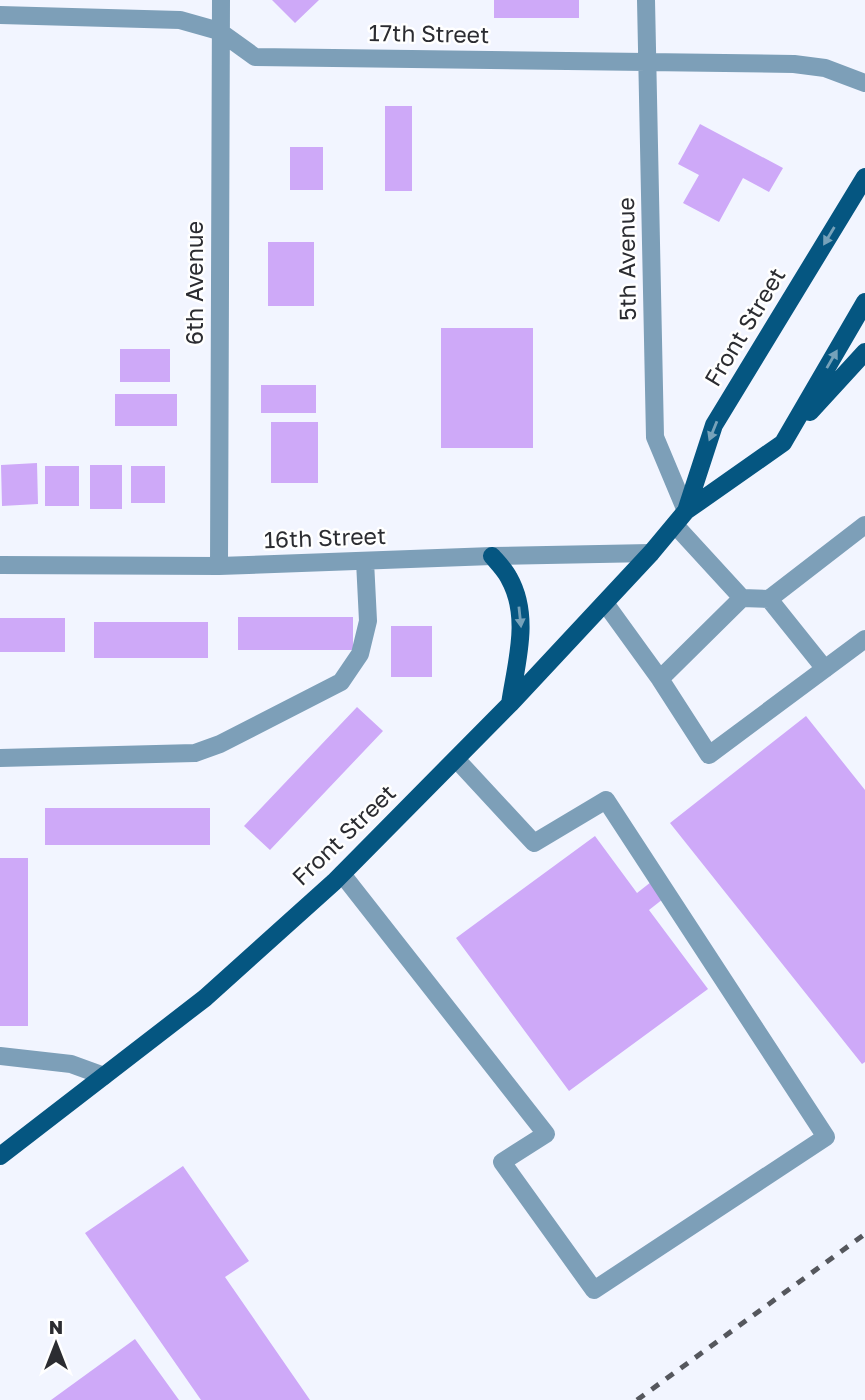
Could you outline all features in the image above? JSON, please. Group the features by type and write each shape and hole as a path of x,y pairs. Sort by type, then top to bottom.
{"main road":[{"name":"Front Street","path":"680,518 714,425 865,177"},
{"name":"Front Street","path":"0,1156 205,998 342,874 510,704 651,553 680,518 783,443 865,302"},
{"path":"783,443 865,352"},
{"path":"492,556 509,578 522,618 510,704"}],"street":[{"name":"6th Avenue","path":"219,566 221,0"},
{"name":"5th Avenue","path":"646,0 655,438 680,518 742,598"},
{"name":"17th Street","path":"0,15 180,19 219,31 255,57 794,64 825,68 865,83"},
{"path":"660,679 742,598 769,599 865,525"},
{"name":"16th Street","path":"0,565 219,566 651,553"},
{"path":"0,758 195,753 220,744 341,682 360,654 368,621 365,561"},
{"path":"769,599 825,669"},
{"path":"605,603 660,679 709,755 865,639"},
{"path":"342,874 546,1134 502,1162 594,1290 826,1137 606,800 534,843 456,759"},
{"path":"0,1056 71,1064 104,1076"}],"building":[{"path":"272,0 319,0 295,23"},
{"path":"494,0 579,0 579,18 494,18"},
{"path":"385,106 412,106 412,191 385,191"},
{"path":"700,124 783,168 769,192 743,178 719,222 683,203 699,175 678,164"},
{"path":"290,147 323,147 323,190 290,190"},
{"path":"268,242 314,242 314,306 268,306"},
{"path":"441,328 533,328 533,448 441,448"},
{"path":"120,349 170,349 170,382 120,382"},
{"path":"261,385 316,385 316,413 261,413"},
{"path":"115,394 177,394 177,426 115,426"},
{"path":"271,422 318,422 318,483 271,483"},
{"path":"37,463 38,504 2,506 1,465"},
{"path":"90,465 122,465 122,509 90,509"},
{"path":"45,466 79,466 79,506 45,506"},
{"path":"131,466 165,466 165,503 131,503"},
{"path":"238,617 353,617 353,650 238,650"},
{"path":"0,618 65,618 65,652 0,652"},
{"path":"94,622 208,622 208,658 94,658"},
{"path":"391,626 432,626 432,677 391,677"},
{"path":"357,707 383,731 270,850 244,826"},
{"path":"806,716 865,790 865,1062 862,1064 670,823"},
{"path":"45,808 210,808 210,845 45,845"},
{"path":"595,836 637,893 651,882 663,899 649,910 708,989 569,1091 456,938"},
{"path":"0,858 28,858 28,1026 0,1026"},
{"path":"183,1166 249,1261 225,1277 310,1400 201,1400 85,1233"},
{"path":"135,1339 179,1400 51,1400"}],"railway":[{"path":"637,1400 865,1234"}]}
